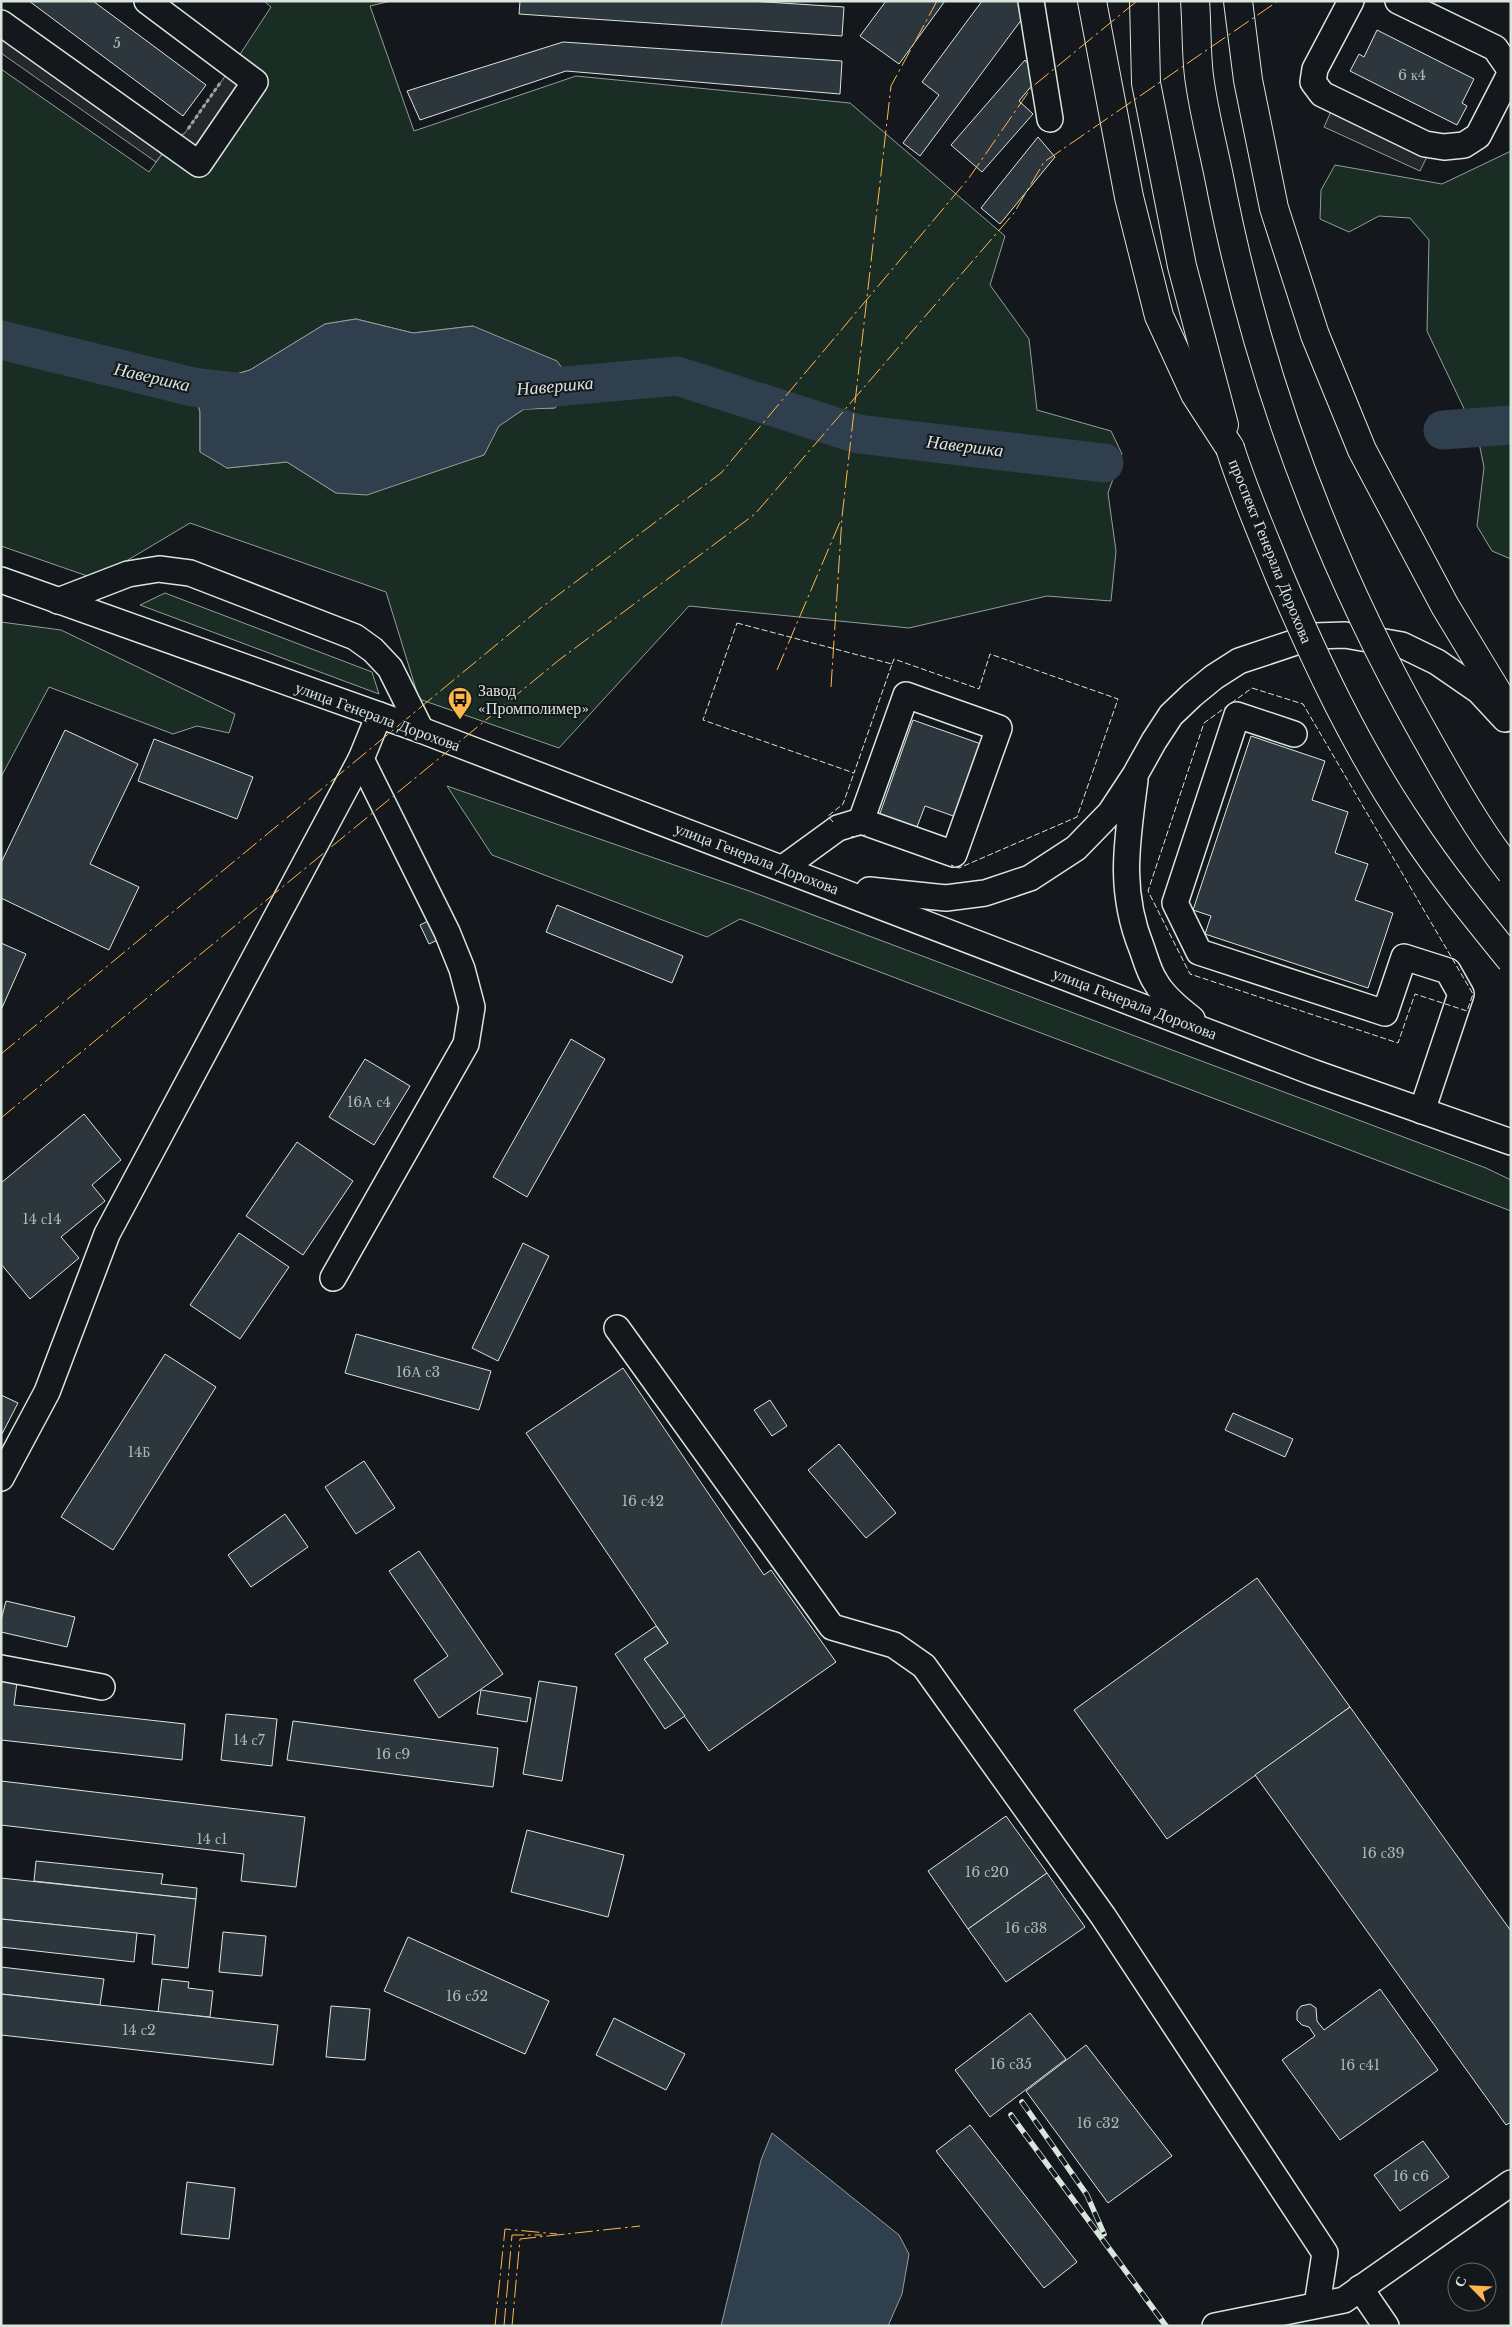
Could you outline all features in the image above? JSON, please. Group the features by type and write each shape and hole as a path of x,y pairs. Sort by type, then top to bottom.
{"main road":[{"path":"1092,1 1129,197 1159,316 1195,394 1230,448"},
{"name":"проспект Генерала Дорохова","path":"1144,1 1146,82 1182,266 1242,487 1302,630 1348,724 1409,826 1456,892 1511,960"},
{"path":"1195,1 1199,77 1231,236 1261,355 1298,466 1364,617 1402,696 1458,793 1511,872"},
{"path":"1238,1 1248,80 1274,208 1315,336 1362,450 1445,606 1511,715"}],"street":[{"path":"1,23 198,164 255,82 147,1"},
{"path":"1031,1 1050,119"},
{"path":"1351,1 1315,69 1313,82 1322,94 1425,144 1444,148 1464,145 1478,136 1511,72 1496,48 1398,1"},
{"path":"58,601 128,574 159,569 190,573 355,637 373,650 390,668 421,730"},
{"name":"улица Генерала Дорохова","path":"1,580 421,730 1208,1031 1422,1111 1511,1142"},
{"path":"822,882 888,894 946,898 994,890 1030,878 1076,848 1110,813 1172,715 1214,677 1239,661 1314,636 1345,635 1402,645 1437,662 1479,691 1511,725"},
{"path":"783,868 838,828 861,821 954,854 999,728 906,695 861,821"},
{"path":"1,1478 48,1392 107,1234 361,759 379,715"},
{"path":"1294,734 1237,715 1175,903 1199,952 1385,1013 1404,957 1448,971 1461,994 1422,1111"},
{"path":"333,1278 466,1044 472,1007 462,969 447,932 361,759"},
{"path":"1135,775 1128,836 1126,876 1132,923 1155,982 1176,1006 1208,1031"},
{"path":"617,1328 832,1627 894,1644 924,1666 1103,1916 1325,2253 1317,2306"},
{"path":"1,1668 102,1688"},
{"path":"1215,2326 1344,2300 1511,2183"},
{"path":"1360,2288 1386,2326"}],"green space":[{"path":"264,1 391,1 370,6 414,131 576,76 850,103 1005,236 990,285 1029,339 1037,410 1111,431 1122,454 1108,493 1116,551 1111,601 1047,596 909,628 689,606 559,748 419,699 386,592 190,523 96,579 1,546 1,69 149,172 170,143 199,163 233,65 271,7","holes":["356,319 413,333 473,326 554,408 524,409 498,426 484,455 336,493 287,462 227,468 200,451 200,412 193,387 250,370 325,324"]},
{"path":"1511,151 1511,559 1492,551 1477,526 1484,467 1478,438 1427,331 1429,240 1410,218 1379,216 1349,232 1320,219 1321,190 1335,165 1442,184"},
{"path":"165,593 372,672 379,694 140,605"},
{"path":"1,622 61,630 235,714 229,733 197,726 173,734 49,687 1,777"},
{"path":"447,786 752,892 1486,1168 1511,1180 1511,1211 740,919 707,937 492,855"}],"shaded area":[{"path":"1,23 161,137 184,134 233,65 255,82 199,164 170,143 156,162 1,53"},
{"path":"1338,96 1435,140 1420,171 1324,127"}],"water":[{"path":"356,319 413,333 473,326 557,361 575,386 555,408 524,409 499,426 484,455 367,495 336,493 287,462 227,468 200,452 200,412 193,387 250,370 325,324"},
{"path":"772,2133 899,2235 909,2254 902,2294 888,2326 721,2326 761,2160"}],"building":[{"path":"29,1 93,1 206,85 183,116"},
{"path":"520,1 750,1 844,7 842,36 519,14"},
{"path":"886,1 945,1 899,64 860,36"},
{"path":"982,1 1023,1 1025,15 920,156 903,143 939,95 922,82"},
{"path":"1377,30 1474,79 1462,103 1467,106 1457,125 1350,71 1359,54 1364,57"},
{"path":"563,42 842,61 840,94 566,71 420,120 407,91"},
{"path":"1025,60 1038,78 1019,101 1033,114 982,172 951,145"},
{"path":"1038,137 1055,157 1000,224 981,208"},
{"path":"913,720 984,745 959,818 925,806 915,832 878,819"},
{"path":"65,730 138,764 90,864 139,887 109,950 1,898 1,863"},
{"path":"1251,736 1325,761 1312,800 1348,812 1335,853 1368,864 1355,900 1393,913 1368,988 1205,934 1211,916 1193,910"},
{"path":"154,739 253,777 237,819 138,781"},
{"path":"557,905 683,956 672,983 546,932"},
{"path":"434,918 444,937 429,944 420,925"},
{"path":"1,943 26,954 1,1010"},
{"path":"571,1039 605,1059 527,1197 493,1177"},
{"path":"365,1059 410,1086 374,1145 329,1117"},
{"path":"84,1114 121,1160 92,1185 105,1201 61,1237 79,1258 30,1299 1,1264 1,1183"},
{"path":"297,1142 353,1181 303,1255 246,1216"},
{"path":"239,1233 289,1267 240,1339 190,1305"},
{"path":"523,1243 549,1256 498,1361 472,1348"},
{"path":"356,1334 491,1371 479,1410 345,1373"},
{"path":"165,1354 216,1387 113,1550 61,1517"},
{"path":"623,1368 764,1575 771,1570 836,1662 709,1751 644,1659 668,1643 526,1433"},
{"path":"1,1395 18,1403 2,1434 1,1434"},
{"path":"770,1400 787,1426 772,1436 754,1410"},
{"path":"1233,1413 1293,1439 1285,1457 1225,1430"},
{"path":"839,1444 896,1513 866,1538 808,1470"},
{"path":"364,1461 395,1508 356,1534 325,1487"},
{"path":"285,1514 308,1547 251,1587 228,1555"},
{"path":"419,1551 503,1674 439,1718 414,1680 448,1656 389,1571"},
{"path":"1257,1578 1350,1707 1167,1839 1074,1710"},
{"path":"6,1601 75,1617 67,1647 1,1632 1,1620"},
{"path":"656,1626 668,1643 644,1659 685,1716 665,1729 615,1654"},
{"path":"1,1680 17,1682 14,1705 185,1724 182,1760 1,1740"},
{"path":"539,1681 577,1687 562,1781 523,1774"},
{"path":"481,1690 531,1698 527,1722 477,1714"},
{"path":"1350,1707 1511,1931 1511,2122 1506,2125 1255,1775"},
{"path":"226,1714 277,1719 272,1766 221,1760"},
{"path":"293,1721 498,1748 493,1787 287,1760"},
{"path":"1,1781 305,1817 296,1887 241,1881 244,1854 1,1825"},
{"path":"1006,1816 1047,1873 968,1929 928,1871"},
{"path":"527,1830 624,1855 608,1917 511,1892"},
{"path":"36,1861 163,1874 161,1884 197,1888 196,1899 34,1881"},
{"path":"1047,1873 1085,1927 1006,1982 968,1929"},
{"path":"1,1878 196,1899 188,1968 152,1964 155,1935 1,1919"},
{"path":"1,1919 137,1933 134,1962 1,1947"},
{"path":"223,1932 266,1936 262,1976 219,1972"},
{"path":"408,1937 549,2001 525,2054 384,1991"},
{"path":"1,1967 104,1979 100,2005 1,1994"},
{"path":"162,1979 189,1982 188,1988 213,1991 210,2017 158,2012"},
{"path":"1380,1989 1438,2070 1340,2140 1282,2060 1315,2036 1309,2027 1302,2025 1297,2020 1297,2011 1301,2006 1310,2004 1316,2008 1317,2021 1324,2030"},
{"path":"1,1994 278,2025 273,2065 1,2035"},
{"path":"331,2006 370,2009 365,2060 326,2057"},
{"path":"1030,2013 1066,2059 990,2117 955,2070"},
{"path":"614,2018 685,2054 666,2090 596,2055"},
{"path":"1086,2045 1172,2156 1108,2203 1026,2091"},
{"path":"970,2125 1077,2262 1044,2288 936,2151"},
{"path":"1423,2141 1449,2177 1400,2211 1374,2175"},
{"path":"187,2182 235,2188 229,2239 181,2234"}],"waterway":[{"name":"Навершка","path":"1,340 193,387 245,393"},
{"name":"Навершка","path":"521,390 677,376 858,434 1104,463"},
{"name":"Навершка","path":"1443,430 1511,425"}],"railway":[{"path":"1022,2102 1087,2195 1104,2234"},
{"path":"1011,2115 1166,2326"}],"fence":[{"path":"737,623 892,664 854,773 703,720 737,623"},
{"path":"892,664 894,659 979,689 990,654 1118,699 1077,817 959,868 951,865"},
{"path":"1252,688 1303,704 1473,994 1467,1011 1415,994 1398,1043 1190,974 1148,891 1204,723 1252,688"},
{"path":"833,822 828,816 843,804 854,773"},
{"path":"851,837 866,835"}],"power":[{"path":"831,687 842,517 891,86 937,1"},
{"path":"1,1054 542,607 721,473 969,178 1032,87 1137,1"},
{"path":"1,1118 559,660 755,514 1014,213 1044,162 1278,1"},
{"path":"777,670 840,522"},
{"path":"512,2326 520,2239 640,2226"},
{"path":"495,2326 505,2229 557,2234"},
{"path":"504,2326 512,2235 542,2235"}],"place":[{"name":"Завод «Промполимер»","path":"460,720"}]}
